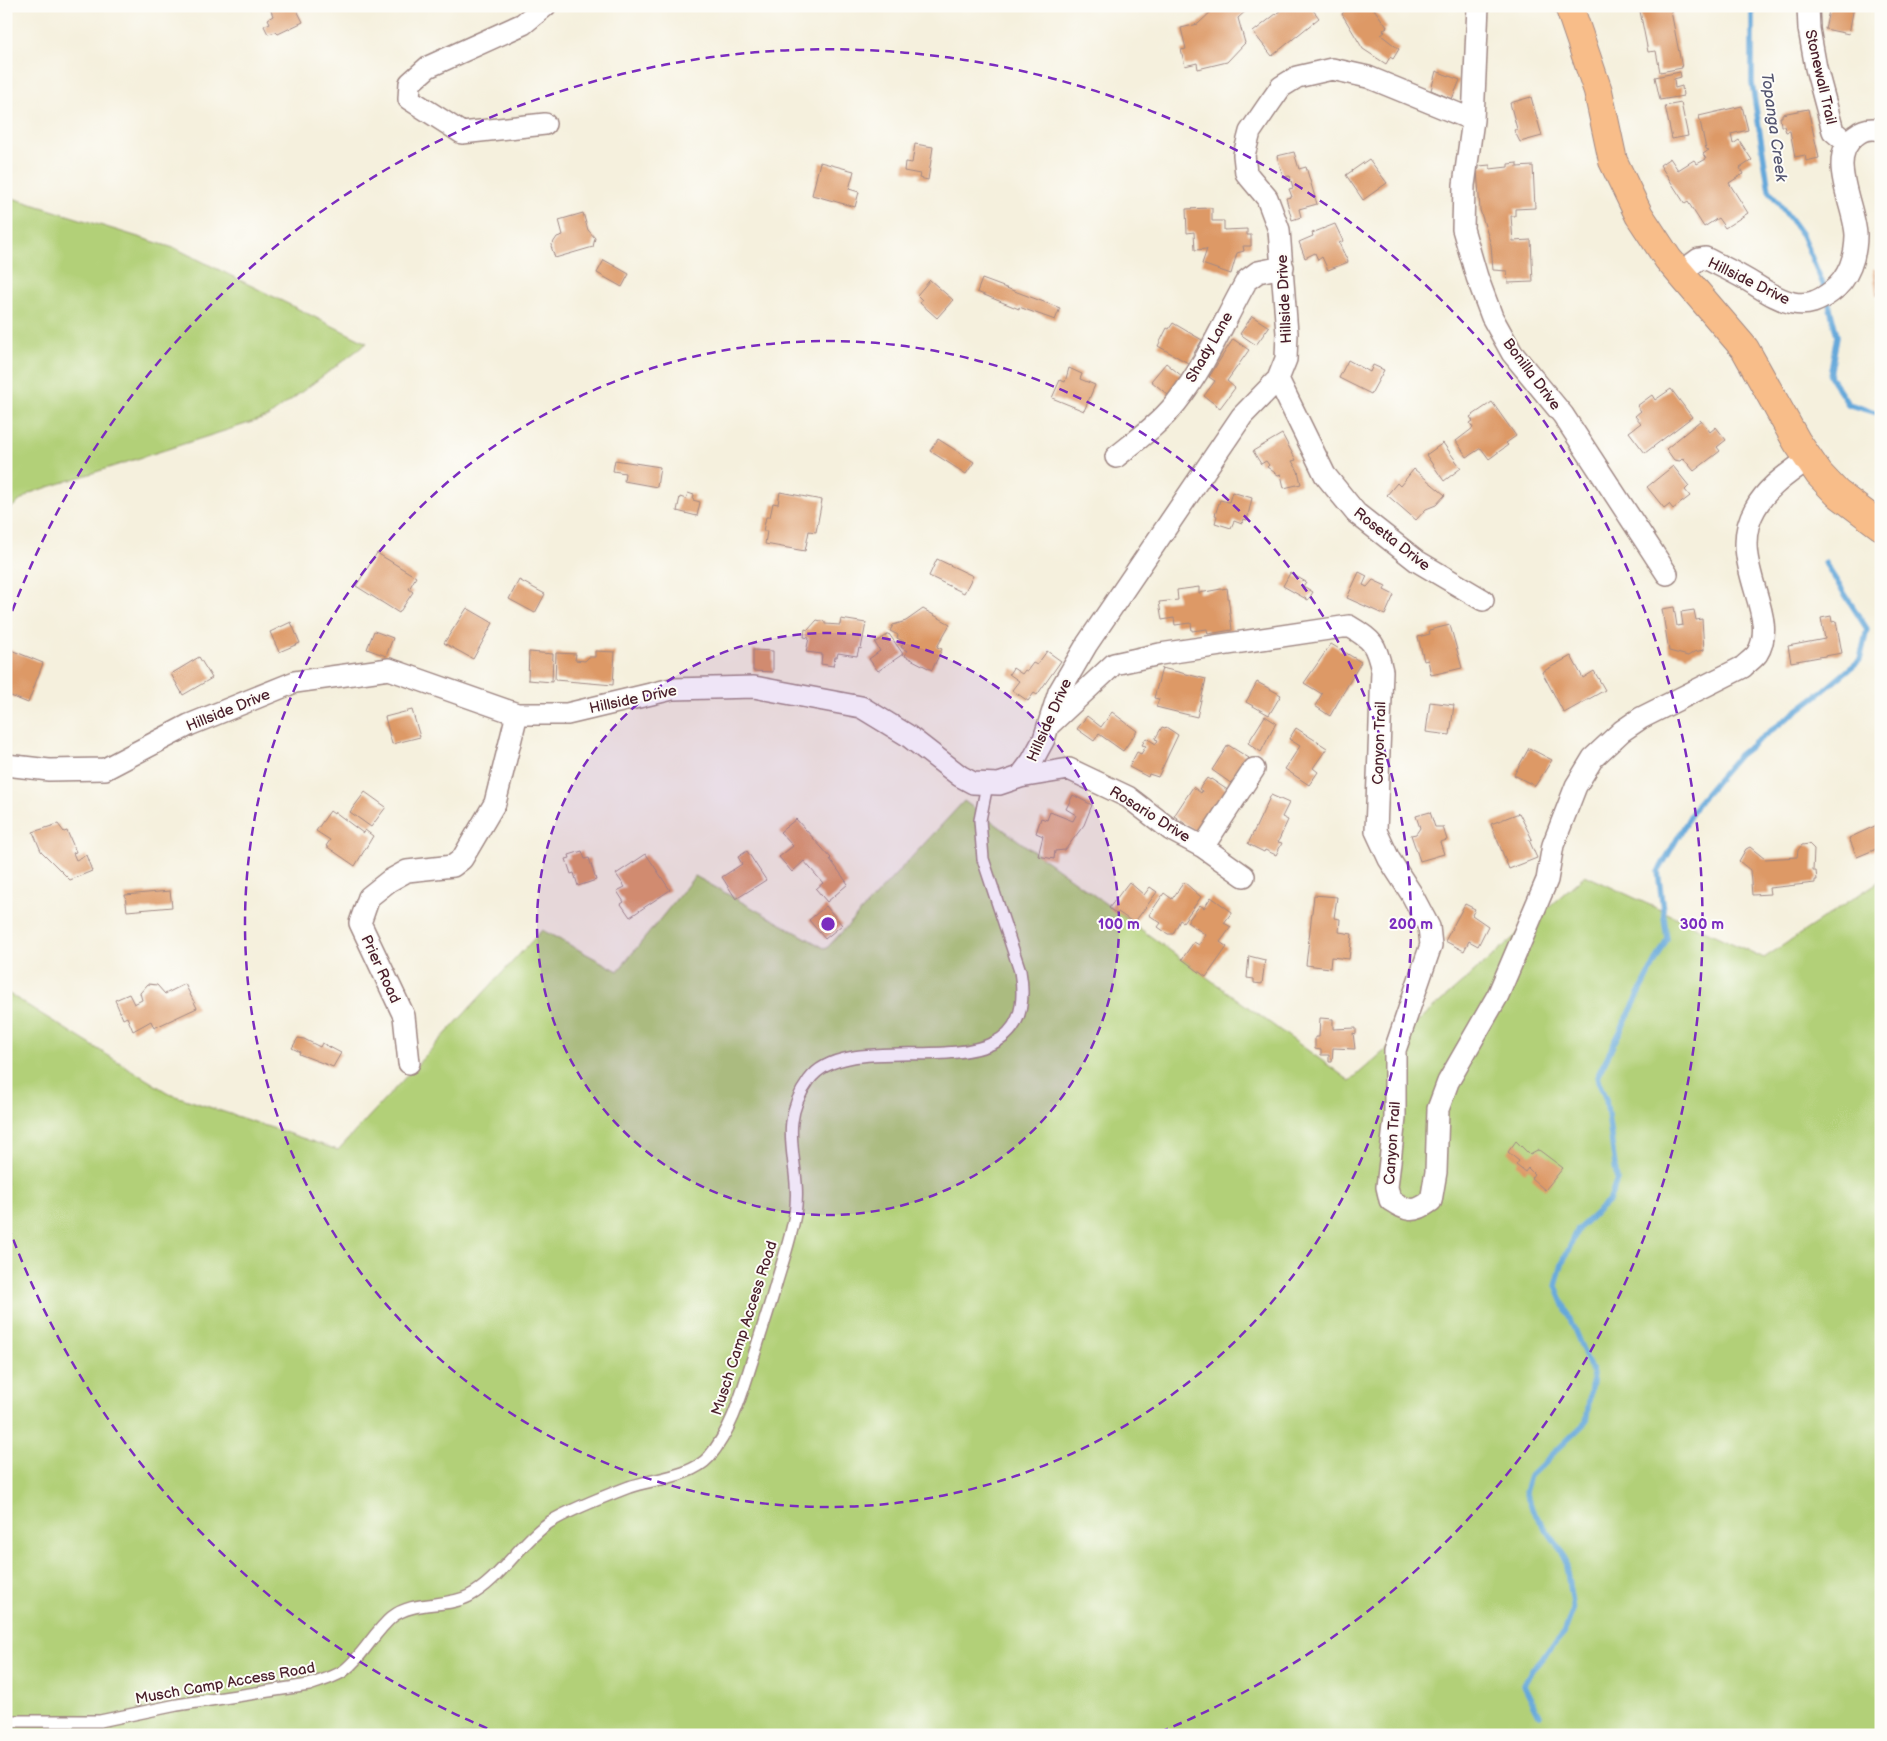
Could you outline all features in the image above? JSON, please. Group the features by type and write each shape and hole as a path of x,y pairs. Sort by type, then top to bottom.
{"main road":[{"path":"1569,6 1598,91 1613,161 1639,215 1680,274 1745,349 1808,460 1837,493 1881,526"}],"street":[{"path":"545,6 523,24 428,67 410,83 409,99 462,133 545,124"},
{"path":"1473,120 1478,6"},
{"name":"Stonewall Trail","path":"1808,6 1809,29 1816,68 1833,131 1847,142"},
{"name":"Hillside Drive","path":"6,766 49,770 105,769 189,725 295,682 389,669 516,714 567,714 672,689 754,687 861,707 906,736 960,776 973,783 999,784 1020,777 1040,746 1059,692 1087,644 1242,416 1278,379 1286,359 1287,333 1279,230 1267,198 1246,173 1244,155 1250,132 1282,87 1298,77 1332,69 1368,76 1473,120"},
{"name":"Bonilla Drive","path":"1473,120 1464,185 1463,229 1477,277 1492,317 1512,353 1563,415 1666,574"},
{"path":"1847,142 1860,131 1868,129 1881,130"},
{"name":"Hillside Drive","path":"1680,274 1698,259 1705,258 1786,301 1809,304 1824,297 1841,283 1852,264 1856,243 1854,223 1844,181 1842,160 1847,142"},
{"name":"Shady Lane","path":"1116,457 1159,422 1176,402 1207,358 1247,280 1258,272 1283,267"},
{"name":"Rosetta Drive","path":"1278,379 1325,475 1356,513 1417,561 1483,600"},
{"name":"Canyon Trail","path":"1047,726 1114,664 1170,653 1349,626 1368,637 1377,648 1382,671 1376,831 1389,859 1412,893 1429,927 1431,945 1394,1050 1395,1118 1387,1187 1390,1200 1407,1210 1420,1209 1431,1201 1436,1172 1438,1109 1448,1082 1498,995 1517,951 1547,880 1553,845 1576,786 1593,758 1622,731 1641,718 1743,667 1756,655 1763,641 1764,625 1746,557 1746,533 1755,509 1774,485 1808,460"},
{"name":"Prier Road","path":"409,1063 404,1016 360,923 369,897 389,881 407,872 453,866 462,858 495,803 516,714"},
{"name":"Rosario Drive","path":"1020,777 1069,769 1128,797 1171,830 1202,846 1244,876"},
{"path":"1202,846 1254,769"}],"lane":[{"name":"Musch Camp Access Road","path":"6,1721 100,1721 177,1705 325,1680 342,1672 394,1616 406,1609 451,1602 470,1595 492,1577 527,1540 552,1521 631,1487 677,1475 707,1460 723,1436 736,1410 776,1285 795,1212 796,1191 790,1142 792,1116 800,1093 811,1076 825,1065 852,1058 871,1055 931,1055 972,1049 998,1041 1010,1030 1019,1016 1023,990 1020,971 983,859 980,820 987,785"}],"green space":[{"path":"6,196 177,249 367,343 268,417 30,493 6,512"},
{"path":"964,801 1350,1081 1585,875 1764,958 1881,880 1881,1735 6,1735 6,992 170,1094 338,1150 542,930 618,971 695,876 826,949"}],"building":[{"path":"273,6 295,6 303,22 278,34 276,32 268,34 264,26 270,23 268,19 273,16 270,8"},
{"path":"1223,6 1246,6 1248,9 1238,18 1245,43 1227,62 1198,69 1197,63 1185,66 1181,50 1186,49 1181,28 1198,24 1216,7 1219,10"},
{"path":"1286,6 1310,6 1319,18 1272,56 1253,32"},
{"path":"1349,6 1378,6 1374,9 1387,27 1381,35 1399,49 1393,59 1390,57 1386,64 1363,49 1342,14"},
{"path":"1639,6 1670,6 1682,68 1660,72 1656,51 1648,52"},
{"path":"1830,6 1854,6 1849,34 1825,29"},
{"path":"1436,71 1460,80 1452,99 1431,90"},
{"path":"1680,72 1681,77 1674,79 1675,88 1682,86 1683,96 1660,100 1655,77"},
{"path":"1531,97 1542,136 1520,142 1514,130 1517,129 1510,103"},
{"path":"1681,103 1688,136 1672,139 1665,106"},
{"path":"1742,106 1748,130 1731,134 1733,144 1739,140 1752,160 1740,168 1743,174 1729,183 1748,213 1725,228 1718,218 1704,227 1688,202 1685,204 1660,165 1670,158 1678,170 1694,160 1697,164 1706,159 1703,154 1709,150 1706,149 1699,116"},
{"path":"1808,109 1819,158 1806,161 1805,155 1795,157 1790,131 1786,132 1784,126 1781,126 1780,117 1782,117 1782,114"},
{"path":"915,144 933,147 928,180 919,178 920,174 904,171 905,162 912,163"},
{"path":"1294,152 1299,169 1306,167 1317,204 1299,209 1301,217 1292,220 1286,198 1292,197 1289,189 1293,188 1290,176 1283,177 1277,156"},
{"path":"1369,159 1387,183 1363,200 1346,175"},
{"path":"820,162 854,171 849,189 859,192 855,207 812,195"},
{"path":"1517,163 1517,167 1533,166 1535,208 1515,209 1515,216 1511,216 1513,241 1531,240 1533,282 1508,283 1507,271 1493,270 1491,245 1480,210 1477,170 1479,166 1490,165 1490,169 1508,167 1508,164"},
{"path":"1212,208 1212,221 1224,221 1224,230 1247,229 1247,235 1251,235 1251,246 1243,246 1244,251 1237,253 1231,274 1202,264 1207,249 1195,250 1194,232 1187,233 1186,209"},
{"path":"583,213 588,230 595,238 593,247 555,258 551,246 557,237 563,235 559,220"},
{"path":"1335,224 1343,241 1339,243 1348,262 1328,270 1322,257 1318,260 1315,253 1305,258 1299,242 1313,236 1312,233"},
{"path":"604,260 629,274 622,287 597,273"},
{"path":"1881,268 1881,294 1876,295 1873,269"},
{"path":"982,279 1060,308 1055,320 1019,307 1019,309 977,292"},
{"path":"930,280 953,300 937,318 920,303 922,300 917,295"},
{"path":"1252,316 1269,327 1256,345 1240,334"},
{"path":"1173,323 1202,340 1188,363 1158,346 1167,328 1169,329"},
{"path":"1233,339 1249,350 1227,381 1235,388 1220,408 1204,396 1215,381 1209,377"},
{"path":"1348,360 1370,372 1373,365 1384,370 1371,394 1339,378"},
{"path":"1166,363 1183,377 1168,395 1151,381"},
{"path":"1069,368 1082,374 1080,379 1095,385 1084,411 1052,398 1060,380 1065,382"},
{"path":"1671,389 1692,417 1645,453 1629,432 1641,423 1635,416 1641,411 1637,406 1652,395 1655,400"},
{"path":"1492,402 1516,436 1506,443 1508,445 1489,459 1481,448 1467,457 1456,441 1473,428 1470,423 1473,421 1470,417"},
{"path":"1701,420 1710,432 1716,427 1726,440 1717,447 1720,451 1694,471 1683,458 1680,461 1674,460 1666,449"},
{"path":"1282,434 1296,460 1292,461 1298,471 1301,484 1284,488 1281,474 1278,475 1267,467 1269,465 1266,461 1261,464 1253,451"},
{"path":"938,439 974,462 966,474 930,451"},
{"path":"1443,443 1461,468 1444,481 1426,455"},
{"path":"615,460 660,467 657,487 624,481 625,473 613,471"},
{"path":"1673,466 1689,486 1685,490 1690,496 1673,509 1669,504 1664,508 1647,487"},
{"path":"1414,469 1445,495 1436,505 1426,509 1416,520 1387,495 1397,483 1400,486"},
{"path":"780,492 822,500 816,532 809,531 805,551 765,544 767,531 763,531 766,517 770,517 773,503 778,504"},
{"path":"1232,492 1252,498 1247,520 1244,519 1242,524 1234,521 1231,528 1215,523 1217,516 1215,515 1220,500 1229,502"},
{"path":"688,493 694,495 693,500 700,502 697,516 677,511 680,497 686,499"},
{"path":"377,553 416,577 409,589 413,592 399,613 356,586"},
{"path":"937,559 973,576 964,593 929,576"},
{"path":"1359,572 1367,576 1363,585 1367,587 1373,580 1386,586 1384,590 1394,595 1385,615 1347,598"},
{"path":"1290,573 1306,582 1303,586 1313,592 1308,600 1283,586"},
{"path":"519,580 545,594 535,613 509,599"},
{"path":"1199,587 1199,593 1227,588 1232,630 1208,634 1207,629 1192,631 1191,623 1175,625 1174,618 1162,620 1159,602 1178,600 1177,590"},
{"path":"1674,607 1677,626 1683,625 1681,612 1694,610 1696,620 1702,619 1704,650 1694,652 1688,656 1669,651 1662,609"},
{"path":"467,608 493,623 473,659 444,643"},
{"path":"923,609 950,624 937,647 942,649 932,670 905,656 907,651 901,647 904,642 897,638 898,635 890,631 893,625 906,621"},
{"path":"1831,616 1832,622 1836,621 1842,653 1791,662 1788,646 1825,639 1821,618"},
{"path":"841,619 866,623 861,649 859,648 857,656 838,653 833,666 821,664 822,654 806,652 809,638 804,637 805,629 808,630 817,620 825,622 825,624 840,625"},
{"path":"291,622 300,643 279,652 270,632"},
{"path":"1450,625 1462,668 1431,675 1428,660 1424,661 1418,637 1430,634 1429,630"},
{"path":"374,631 393,638 386,656 367,649"},
{"path":"889,634 903,654 878,671 869,659 880,651 875,643"},
{"path":"1331,644 1361,662 1330,716 1315,706 1322,694 1304,683"},
{"path":"6,648 43,663 28,703 6,694"},
{"path":"753,650 773,651 773,672 753,671"},
{"path":"595,651 615,652 613,685 555,680 556,653 576,654 575,660 585,661 589,657 595,657"},
{"path":"1047,651 1061,661 1037,695 1034,693 1028,701 1012,690 1019,681 1009,674 1013,668 1022,674 1033,663 1037,665"},
{"path":"529,652 553,654 552,682 528,680"},
{"path":"1571,656 1583,678 1594,671 1605,690 1564,713 1542,672"},
{"path":"199,657 212,678 183,695 171,674"},
{"path":"1162,668 1206,679 1197,717 1156,707 1159,699 1154,698"},
{"path":"1257,682 1281,695 1269,715 1246,702"},
{"path":"1430,702 1454,705 1450,735 1426,732"},
{"path":"412,710 420,737 392,744 385,717"},
{"path":"1112,712 1137,731 1123,751 1099,734 1094,741 1077,729 1087,716 1101,727"},
{"path":"1265,716 1276,723 1261,752 1248,743"},
{"path":"1162,727 1166,727 1178,735 1158,777 1149,774 1148,777 1129,767 1137,752 1141,754 1146,746 1142,745 1146,738 1156,744 1158,740 1155,739"},
{"path":"1296,728 1327,748 1313,768 1318,772 1309,785 1285,769 1300,746 1289,739"},
{"path":"1228,745 1249,758 1232,784 1212,770"},
{"path":"1529,748 1552,760 1535,786 1514,775"},
{"path":"1207,778 1229,791 1201,835 1174,816 1193,787 1201,793 1202,791 1199,789"},
{"path":"365,792 386,807 371,827 350,812"},
{"path":"1073,795 1092,805 1084,825 1065,850 1055,851 1054,859 1038,856 1043,836 1036,833 1041,818 1047,820 1050,812 1073,821 1076,815 1066,809"},
{"path":"1271,795 1289,803 1282,817 1288,820 1278,842 1282,843 1276,855 1265,850 1264,852 1248,844"},
{"path":"330,811 334,814 335,812 363,833 365,830 373,836 355,866 326,846 330,840 316,831"},
{"path":"1430,812 1435,827 1443,827 1447,840 1440,842 1444,854 1420,861 1411,835 1416,834 1420,828 1416,816"},
{"path":"1519,813 1532,839 1529,840 1537,858 1509,869 1491,824"},
{"path":"796,819 831,858 848,884 827,902 816,889 823,883 804,861 792,872 779,857 793,846 780,832"},
{"path":"58,824 64,832 67,831 76,852 73,853 76,860 86,855 92,871 70,880 41,851 33,832"},
{"path":"1877,825 1879,831 1881,830 1881,847 1857,857 1849,838"},
{"path":"1809,844 1814,849 1813,871 1816,871 1817,880 1815,880 1815,883 1769,888 1770,894 1752,895 1750,870 1739,861 1746,849 1750,847 1765,859 1797,857 1798,850 1802,845"},
{"path":"582,851 585,859 589,858 596,880 578,886 574,873 571,874 566,859 570,858 569,855"},
{"path":"747,851 766,880 736,899 722,877 742,864 738,857"},
{"path":"646,854 670,890 630,917 621,904 624,902 617,891 625,887 616,874"},
{"path":"1129,882 1144,895 1150,887 1157,892 1134,923 1118,912 1116,914 1109,908"},
{"path":"1184,882 1201,897 1183,922 1180,920 1173,934 1168,934 1158,927 1161,923 1149,915 1164,893 1172,899"},
{"path":"170,891 172,907 127,911 125,895"},
{"path":"1314,895 1337,897 1334,918 1340,919 1339,932 1352,934 1349,959 1331,957 1330,968 1306,965"},
{"path":"1211,897 1232,912 1224,923 1231,927 1220,942 1227,947 1206,977 1182,959 1194,942 1199,945 1206,935 1187,922 1200,905 1204,908"},
{"path":"1465,904 1475,909 1472,915 1488,926 1478,946 1469,941 1464,951 1445,941"},
{"path":"826,906 842,925 825,939 809,920"},
{"path":"1249,956 1265,960 1262,984 1254,983 1254,979 1247,978"},
{"path":"148,984 157,985 165,994 185,984 197,1008 154,1028 151,1021 133,1031 127,1017 123,1019 115,1000 129,994 134,1004 142,1000 140,993"},
{"path":"1320,1018 1333,1019 1333,1029 1356,1028 1356,1034 1353,1033 1355,1049 1333,1048 1332,1062 1329,1062 1329,1055 1321,1055 1321,1050 1315,1049 1315,1037 1319,1037"},
{"path":"298,1038 320,1047 322,1043 341,1053 333,1067 299,1054 300,1052 292,1048"},
{"path":"1516,1141 1530,1155 1539,1150 1563,1168 1545,1190 1531,1178 1534,1174 1528,1168 1525,1172 1516,1165 1519,1161 1508,1152"}],"waterway":[{"name":"Topanga Creek","path":"1752,6 1752,83 1769,190 1802,235 1826,291"},
{"name":"Topanga Creek","path":"1828,300 1837,336 1830,376 1848,404 1881,414"},
{"path":"1539,1715 1524,1685 1532,1670 1564,1633 1573,1610 1564,1554 1533,1511 1525,1492 1530,1476 1586,1422 1593,1374 1556,1286 1562,1264 1578,1229 1609,1201 1617,1180 1606,1100 1597,1077 1667,939 1658,872 1697,804 1739,755 1823,691 1860,660 1867,629 1825,563"}]}
